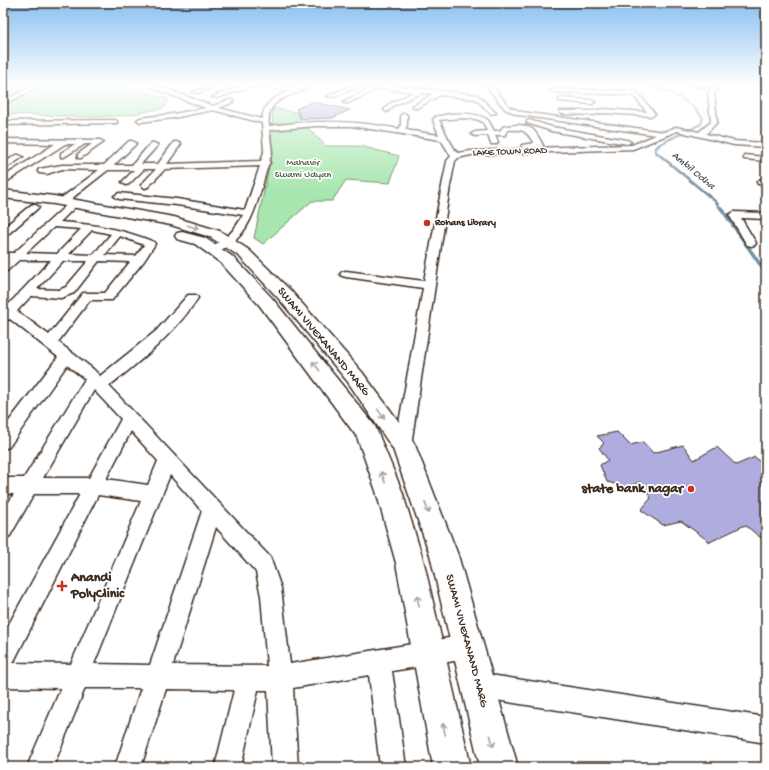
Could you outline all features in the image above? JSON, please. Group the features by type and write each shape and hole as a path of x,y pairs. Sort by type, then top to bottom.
{"main road":[{"name":"SWAMI VIVEKANAND MARG","path":"3,194 63,210 162,229 244,253 285,295 355,377 403,445 444,555 499,767"},
{"name":"SWAMI VIVEKANAND MARG","path":"3,204 63,210"},
{"name":"SWAMI VIVEKANAND MARG","path":"220,246 227,260 266,302 333,387 366,433 389,491 410,563 452,767"}],"street":[{"path":"157,126 161,120"},
{"path":"250,120 265,125 330,122 377,126 401,132 444,138"},
{"path":"220,246 240,230 249,213 266,163 268,152 265,120"},
{"path":"401,132 403,120"},
{"path":"436,120 444,138 455,156"},
{"path":"475,134 490,133 502,133 505,128 520,127 530,130 539,145 535,147 497,151 490,133 486,122 482,120"},
{"path":"524,120 551,129 642,144"},
{"path":"585,120 665,134 676,129 734,143 766,145"},
{"path":"696,134 712,125 714,120"},
{"path":"3,123 115,122"},
{"path":"32,153 68,129"},
{"path":"3,146 7,141 28,131"},
{"path":"3,168 30,141 46,131"},
{"name":"LAKE TOWN ROAD","path":"403,445 451,160 455,156 497,151 618,149 642,144 665,134"},
{"path":"7,141 100,142 81,156"},
{"path":"3,181 63,142"},
{"path":"64,155 83,142"},
{"path":"3,269 132,143"},
{"path":"145,185 161,168 160,167 177,144"},
{"path":"126,182 154,145"},
{"path":"747,157 766,159"},
{"path":"42,171 62,167 160,167 266,163"},
{"path":"119,196 177,202 249,213"},
{"path":"3,233 34,207"},
{"path":"63,210 89,227 117,233 150,244 140,259 108,297 64,296"},
{"path":"751,243 734,215 766,216"},
{"path":"89,227 27,292 5,312 50,343 96,382 263,564 268,574 281,678 285,767"},
{"path":"27,292 61,294 70,290 117,233"},
{"path":"3,256 140,259"},
{"path":"346,274 430,285"},
{"path":"50,343 87,296"},
{"path":"3,529 28,486 96,382 126,365 147,347 180,316 192,298"},
{"path":"3,442 66,356"},
{"path":"3,658 129,418"},
{"path":"40,767 168,460"},
{"path":"3,486 94,486 154,494"},
{"path":"128,767 156,677 212,509"},
{"path":"3,675 281,678 467,648"},
{"path":"379,662 393,767"},
{"path":"228,767 249,678"},
{"path":"477,685 766,730"}],"green space":[{"name":"Mahavir Swami Udyan","path":"273,120 300,120 326,146 360,146 399,156 390,183 346,180 332,201 312,201 263,244 254,238 271,158"}],"building":[{"name":"state bank nagar","path":"617,432 630,445 643,442 653,453 683,445 694,460 717,447 736,465 755,457 766,469 766,542 745,525 710,542 681,521 663,525 641,510 651,498 641,482 627,487 607,482 600,465 608,460 599,448 604,443 597,436"}],"waterway":[{"name":"Ambil Odha","path":"670,139 701,124 702,120"},
{"name":"Ambil Odha","path":"670,139 660,144 655,149 656,152 716,202 721,209"},
{"name":"Ambil Odha","path":"721,208 766,273"}],"place":[{"name":"Rohans Library","path":"427,223"},
{"name":"state bank nagar","path":"691,489"},
{"name":"Anandi PolyClinic","path":"62,586"}]}
